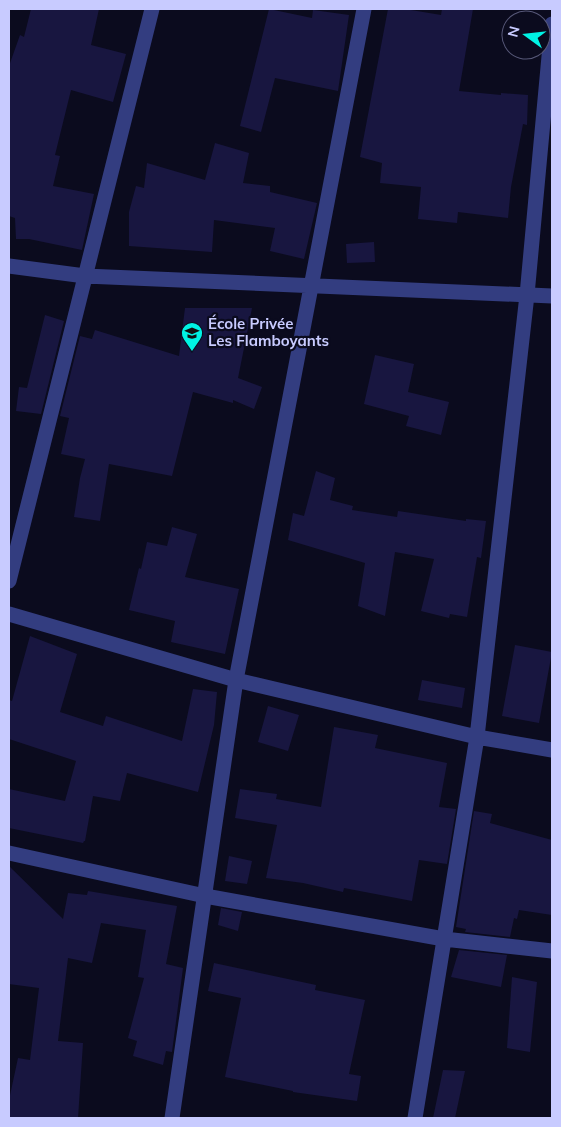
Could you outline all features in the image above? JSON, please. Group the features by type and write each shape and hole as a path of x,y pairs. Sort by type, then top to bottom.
{"street":[{"path":"9,581 152,9"},
{"path":"172,1118 236,680 364,9"},
{"path":"415,1118 477,736 527,295 552,24"},
{"path":"9,266 85,276 552,296"},
{"path":"9,614 236,680 477,736 552,750"},
{"path":"9,853 205,896 444,939 552,952"}],"building":[{"path":"31,9 99,9 91,45 126,54 113,102 71,90 55,155 60,156 53,186 94,194 82,250 29,239 16,239 15,218 9,216 9,66 20,35 24,37"},
{"path":"269,9 312,18 313,10 349,15 338,91 275,78 261,132 240,126"},
{"path":"388,9 405,9 441,15 442,9 473,9 459,91 501,95 501,93 528,95 527,125 523,124 511,187 508,218 458,212 457,223 418,219 421,187 380,183 382,163 360,157"},
{"path":"215,143 249,153 243,183 270,186 270,192 317,203 304,259 270,251 275,228 214,220 212,252 129,246 129,212 136,186 144,188 147,163 205,180"},
{"path":"374,242 375,262 347,263 346,244"},
{"path":"185,308 252,308 238,378 262,387 254,409 233,400 233,403 193,392 172,476 109,464 100,521 74,517 85,459 61,454 69,418 60,416 80,336 92,339 95,330 179,356"},
{"path":"45,315 64,321 41,414 16,411 19,387 27,388"},
{"path":"375,355 414,364 408,392 449,402 441,435 406,426 409,416 364,404"},
{"path":"316,471 335,478 330,500 353,506 352,510 397,517 398,511 466,521 466,519 486,521 481,558 477,557 467,617 450,614 449,618 421,611 434,559 395,552 385,616 358,606 365,563 288,540 293,513 304,516"},
{"path":"172,527 197,534 185,577 239,589 225,654 171,642 175,621 129,610 147,542 167,546"},
{"path":"30,636 77,654 60,712 103,726 106,716 182,741 193,689 217,692 214,725 198,792 127,773 120,801 93,796 85,841 83,843 9,828 9,789 65,801 76,761 9,739 9,700 12,701"},
{"path":"515,645 552,652 539,723 502,716"},
{"path":"422,680 465,688 462,708 418,700"},
{"path":"268,706 299,715 288,751 258,742"},
{"path":"334,727 378,735 375,748 447,763 439,807 456,809 447,864 419,860 412,901 344,888 343,892 303,883 266,878 277,825 235,818 240,789 277,794 276,799 321,807"},
{"path":"474,811 492,814 490,823 552,840 552,915 519,910 517,919 514,918 510,937 465,932 466,929 456,927"},
{"path":"229,856 252,861 247,884 225,881"},
{"path":"9,866 63,919 68,893 87,895 88,891 177,906 166,964 183,968 172,1052 166,1051 163,1065 133,1056 137,1041 128,1038 144,978 138,977 146,930 101,923 92,963 68,958 58,1041 83,1043 78,1118 9,1118 9,1100 18,1058 30,1060 39,988 9,984"},
{"path":"221,908 242,912 238,931 218,925"},
{"path":"459,950 507,955 501,987 451,977"},
{"path":"214,963 316,985 315,990 365,1000 349,1074 361,1076 357,1101 293,1092 225,1077 241,998 208,991"},
{"path":"512,977 537,982 530,1052 507,1048"},
{"path":"443,1070 465,1071 455,1118 433,1118"}],"place":[{"name":"École Privée Les Flamboyants","path":"192,352"}]}
